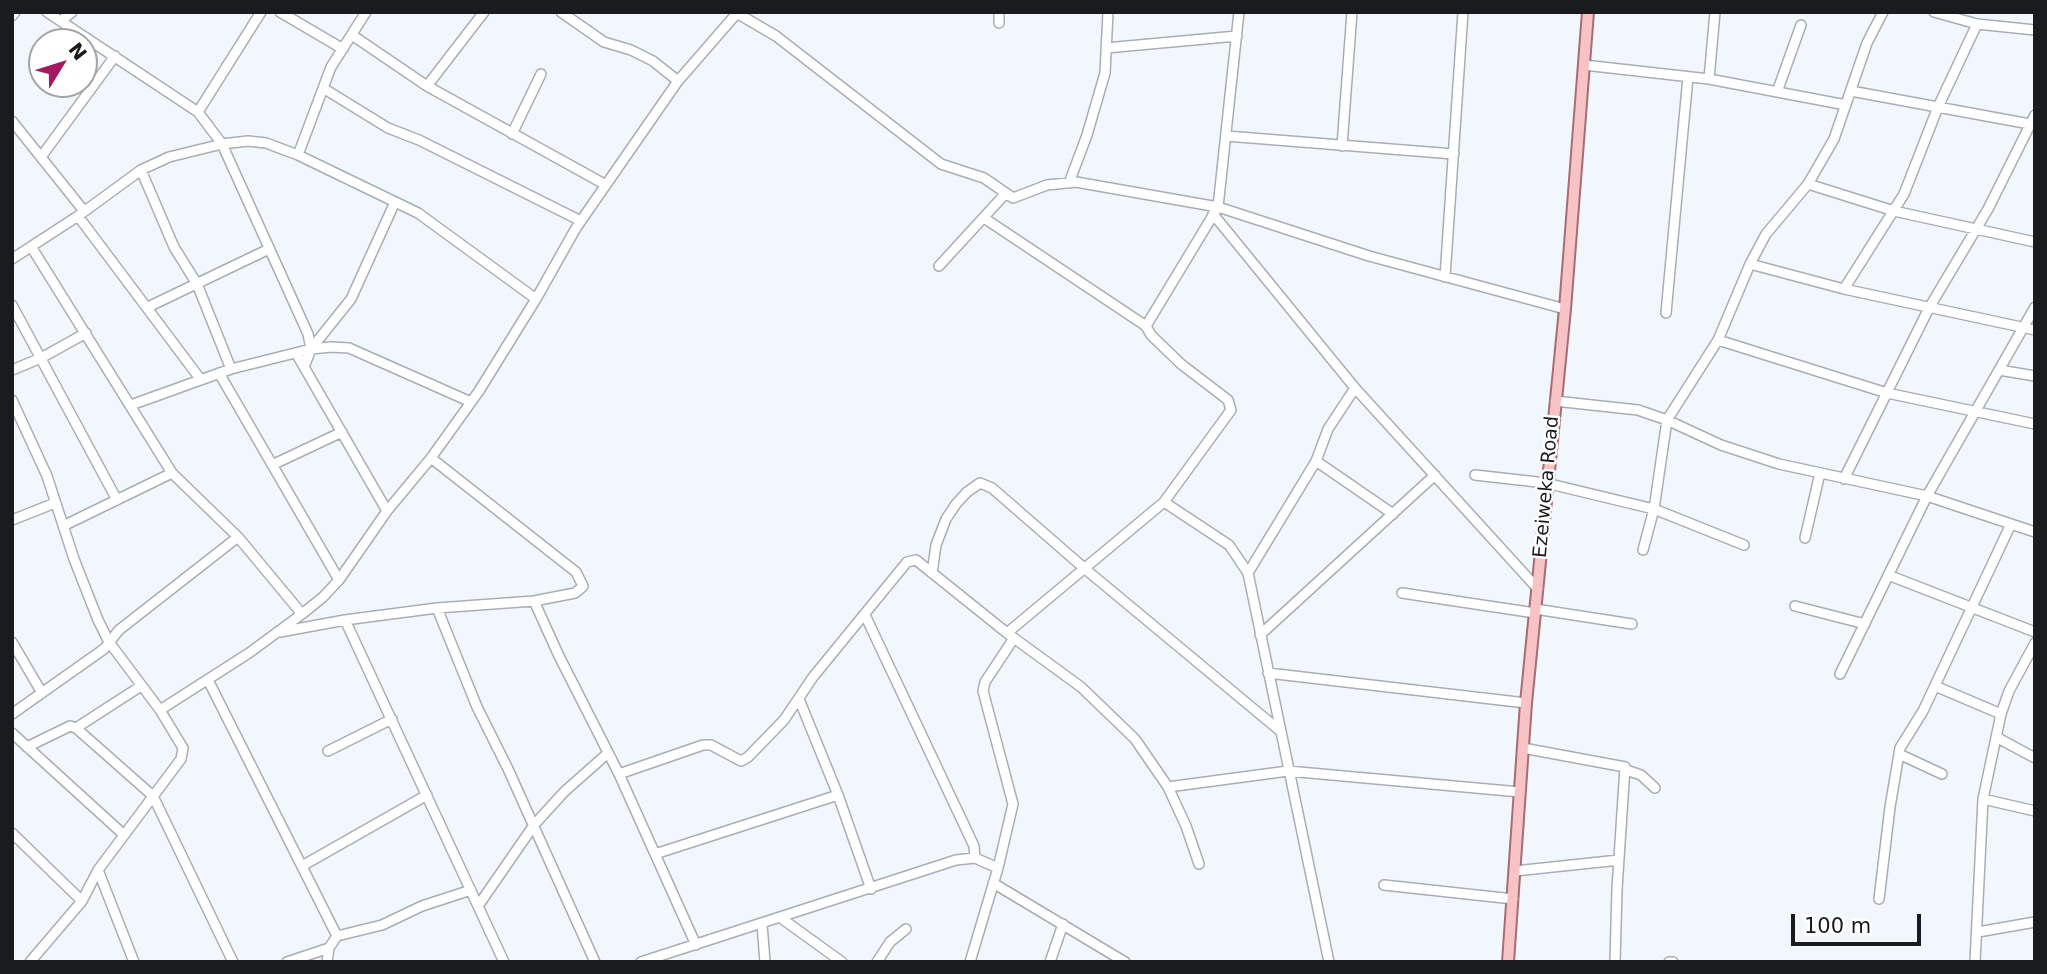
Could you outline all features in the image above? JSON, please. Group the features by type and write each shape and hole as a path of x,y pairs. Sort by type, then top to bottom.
{"main road":[{"name":"Ezeiweka Road","path":"1508,962 1526,703 1565,309 1588,12"}],"street":[{"path":"47,12 198,112 222,144 307,334 311,349"},
{"path":"61,21 72,12"},
{"path":"198,112 261,12"},
{"path":"281,12 343,49"},
{"path":"298,155 331,67 366,12"},
{"path":"428,86 484,12"},
{"path":"561,12 604,42 631,50 653,61 678,81"},
{"path":"1069,183 1087,135 1105,73 1108,12"},
{"path":"1146,326 1216,210 1239,12"},
{"path":"1342,146 1352,12"},
{"path":"1445,277 1463,12"},
{"path":"1709,79 1715,12"},
{"path":"1643,551 1654,509 1667,420 1718,340 1750,264 1766,234 1808,184 1834,139 1867,43 1883,12"},
{"path":"1934,12 1977,24 2035,30"},
{"path":"160,710 277,633 323,597 338,580 387,510 431,458 471,402 581,221 678,81 736,13 776,36 941,164 984,178 1013,198 1046,185 1076,182 1216,210 1369,257 1565,309"},
{"path":"1844,289 1904,194 1938,107 1977,24"},
{"path":"1777,92 1801,25"},
{"path":"352,35 428,86 606,185"},
{"path":"1107,48 1237,36"},
{"path":"41,157 115,56"},
{"path":"1584,65 1709,79 1846,105"},
{"path":"512,134 541,74"},
{"path":"1666,313 1688,77"},
{"path":"323,88 388,128 418,140 581,221"},
{"path":"1851,91 2033,125"},
{"path":"1844,479 1929,308 1976,229 2033,125 2035,115"},
{"path":"12,121 41,157 201,380"},
{"path":"1226,136 1454,154"},
{"path":"12,259 32,248 141,170 169,157 247,141 266,144 298,155 418,213 536,299"},
{"path":"141,170 174,247 197,284 231,369"},
{"path":"1808,184 1894,211 2035,242"},
{"path":"939,266 1006,193"},
{"path":"304,367 311,349 351,299 395,202"},
{"path":"1216,210 1355,388 1538,589"},
{"path":"970,962 998,868 1013,804 983,691 985,682 1010,636 1164,502 1231,410 1228,400 1181,363 1151,335 1146,326 984,218"},
{"path":"32,248 172,472 239,537 302,614"},
{"path":"148,307 269,249"},
{"path":"1750,264 1844,289 2035,330"},
{"path":"12,305 117,500"},
{"path":"1840,674 1927,496 2035,307"},
{"path":"12,370 41,358 86,333"},
{"path":"1718,340 1887,393 2035,424"},
{"path":"131,405 231,369 311,349 349,348 471,402"},
{"path":"296,353 387,510"},
{"path":"1999,370 2035,376"},
{"path":"219,373 338,580"},
{"path":"1248,573 1316,461 1328,429 1355,388"},
{"path":"12,400 47,476 93,608 109,642 160,710 183,748 183,754 98,870 82,901 30,962"},
{"path":"1555,401 1638,410 1721,445 1779,464 1927,496 2035,531"},
{"path":"272,465 342,432"},
{"path":"277,633 345,620 436,608 534,601 575,593 583,586 576,572 431,458"},
{"path":"1316,461 1393,514"},
{"path":"63,526 172,472"},
{"path":"1805,538 1820,473"},
{"path":"1260,635 1435,475"},
{"path":"1475,475 1546,483 1654,509 1744,545"},
{"path":"932,573 936,545 946,519 967,492 980,484 992,488 1084,569 1279,730"},
{"path":"1164,502 1229,545 1248,573 1329,962"},
{"path":"12,520 55,503"},
{"path":"1879,899 1899,754 1935,686 1970,606 2011,524"},
{"path":"12,714 104,649 119,629 239,537"},
{"path":"619,774 703,745 712,745 741,761 748,758 784,720 813,677 907,562 916,560 1010,636 1081,687 1135,739 1168,787 1186,826 1199,864"},
{"path":"1888,575 2035,632"},
{"path":"1402,593 1632,624"},
{"path":"534,601 619,774 696,945"},
{"path":"1795,606 1865,624"},
{"path":"436,608 477,707 534,825 595,962"},
{"path":"866,615 974,846 975,858"},
{"path":"345,620 504,962"},
{"path":"12,642 42,693"},
{"path":"1975,962 1983,799 2001,714 2009,691 2032,655 2035,643"},
{"path":"1268,673 1526,703"},
{"path":"208,680 337,936"},
{"path":"76,728 141,686"},
{"path":"1935,686 2001,714"},
{"path":"799,699 838,795 871,889"},
{"path":"328,751 392,719"},
{"path":"27,747 70,726 76,728 153,796 233,962"},
{"path":"12,733 123,834"},
{"path":"1996,737 2035,758"},
{"path":"1523,748 1622,765 1626,770 1641,775 1655,788"},
{"path":"478,906 534,825 564,792 608,753"},
{"path":"1899,754 1941,774"},
{"path":"1615,962 1626,770"},
{"path":"1168,787 1288,771 1520,792"},
{"path":"302,866 427,795"},
{"path":"655,854 838,795"},
{"path":"1983,799 2035,811"},
{"path":"13,835 82,901"},
{"path":"641,962 956,860 975,858 998,868"},
{"path":"1515,871 1619,860"},
{"path":"98,870 134,962"},
{"path":"993,883 1125,962"},
{"path":"1384,885 1513,898"},
{"path":"327,962 329,948 337,936 382,925 422,906 471,890"},
{"path":"781,918 842,962"},
{"path":"1978,932 2035,922"},
{"path":"762,924 765,962"},
{"path":"1050,962 1063,925"},
{"path":"877,962 890,942 906,929"},
{"path":"287,962 329,948"}]}
